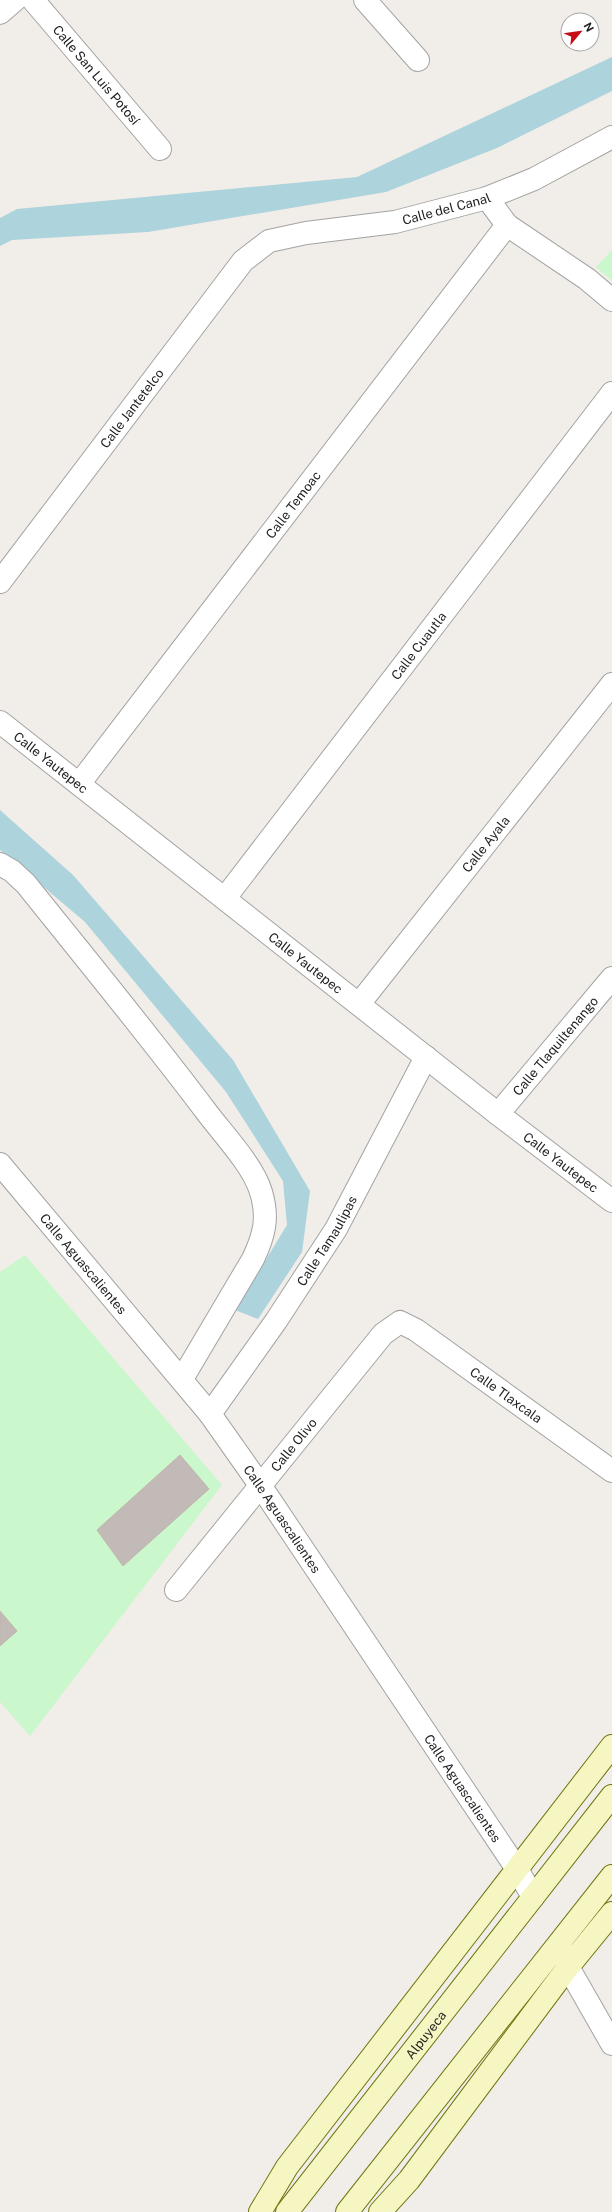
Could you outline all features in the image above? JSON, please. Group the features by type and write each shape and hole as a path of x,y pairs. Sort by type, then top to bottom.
{"main road":[{"path":"260,2212 291,2160 612,1746"},
{"name":"Alpuyeca","path":"287,2212 612,1796"},
{"path":"347,2212 608,1882"},
{"path":"380,2212 409,2180 568,1967 612,1912"}],"street":[{"path":"0,13 15,0"},
{"name":"Calle San Luis Potosí","path":"33,0 160,149"},
{"path":"365,0 418,60"},
{"name":"Calle del Canal","path":"268,241 306,233 395,222 487,198 534,179 612,137"},
{"path":"487,198 507,225 587,279 612,300"},
{"name":"Calle Temoac","path":"79,784 507,225"},
{"name":"Calle Jantetelco","path":"0,582 243,260 268,241"},
{"name":"Calle Cuautla","path":"225,898 612,393"},
{"name":"Calle Ayala","path":"359,1004 612,684"},
{"name":"Calle Yautepec","path":"0,722 498,1114 612,1201"},
{"path":"0,864 12,871 26,884 149,1037 248,1168 261,1190 265,1208 266,1227 262,1240 253,1259 182,1379"},
{"name":"Calle Tlaquiltenango","path":"498,1114 612,978"},
{"name":"Calle Tamaulipas","path":"210,1414 276,1321 336,1229 426,1057"},
{"name":"Calle Aguascalientes","path":"0,1164 210,1414 260,1485 517,1869 533,1898"},
{"name":"Calle Tlaxcala","path":"400,1322 416,1330 612,1471"},
{"name":"Calle Olivo","path":"176,1590 383,1334 400,1322"},
{"path":"560,1943 568,1967 612,2044"}],"green space":[{"path":"612,250 612,281 596,267"},
{"path":"25,1255 222,1485 30,1736 0,1702 0,1272"}],"water":[{"path":"612,57 612,91 497,148 386,192 148,232 12,240 0,246 0,218 17,209 357,177"},
{"path":"0,810 73,875 233,1060 310,1191 302,1252 258,1319 235,1310 287,1225 283,1181 226,1092 85,922 0,850"}],"building":[{"path":"180,1455 209,1489 123,1566 97,1530"},
{"path":"0,1611 17,1631 0,1646"}]}
